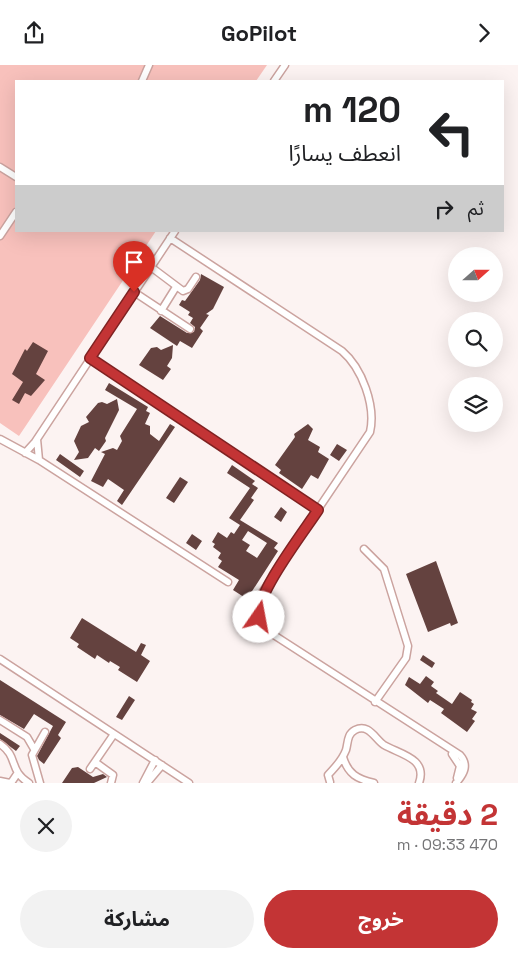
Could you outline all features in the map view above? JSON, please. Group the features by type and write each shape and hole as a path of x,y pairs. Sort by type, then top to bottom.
{"street":[{"path":"142,80 149,65"},
{"path":"275,80 285,65"},
{"path":"0,167 15,176"},
{"path":"0,237 15,214"},
{"path":"25,453 37,438 174,232"},
{"path":"170,238 342,351 355,364 372,413 370,432 255,603 253,615 259,625 375,702 460,755 464,762 464,772 456,783"},
{"path":"151,267 176,287 185,291 196,277"},
{"path":"161,311 176,287"},
{"path":"134,292 190,329"},
{"path":"90,358 318,510"},
{"path":"37,438 36,447 39,460"},
{"path":"0,439 39,460 228,582"},
{"path":"364,549 384,569 408,646 406,658 375,702"},
{"path":"0,659 189,783"},
{"path":"0,720 27,737 34,749"},
{"path":"330,782 328,775 343,757 352,732 359,729 367,729 385,745 403,752 414,760 421,773 419,783"},
{"path":"40,783 32,758 34,749 45,733"},
{"path":"90,769 114,734"},
{"path":"0,744 12,754 17,773 30,783"},
{"path":"343,757 352,774 362,780 374,783"},
{"path":"145,783 155,760"},
{"path":"95,762 113,775 111,783"},
{"path":"145,783 162,765"},
{"path":"0,781 10,783 17,773"}],"shaded area":[{"path":"0,65 267,65 257,80 15,80 15,232 155,232 19,436 0,423"}],"building":[{"path":"201,274 224,287 213,309 206,314 209,315 200,328 203,331 192,348 180,341 177,346 150,328 160,316 187,333 194,332 195,327 190,323 193,318 188,315 190,312 179,305 182,300 185,301 200,280"},
{"path":"33,342 48,351 36,374 45,380 31,396 25,393 19,404 12,400 23,382 12,374 25,349 27,351"},
{"path":"173,345 172,358 167,366 171,369 163,380 139,365 151,348 157,347 161,350"},
{"path":"109,383 148,407 146,411 150,413 145,424 150,426 150,434 159,441 170,424 175,427 122,505 117,501 124,490 108,479 103,487 91,481 105,454 101,452 113,448 117,450 122,441 120,436 137,409 105,390"},
{"path":"117,399 119,410 105,438 106,441 99,451 95,448 88,458 74,460 79,452 74,441 81,426 89,422 86,417 98,403 107,404"},
{"path":"308,424 313,429 308,440 320,447 318,452 329,459 318,479 311,475 302,489 279,473 281,470 275,465 295,437 294,434"},
{"path":"337,444 347,450 339,461 330,455"},
{"path":"60,454 84,471 80,477 56,460"},
{"path":"232,465 255,481 252,484 258,488 251,498 254,500 240,520 278,543 274,548 278,551 247,599 233,590 239,580 218,567 222,561 218,558 221,553 213,547 215,544 212,542 218,532 227,538 231,532 234,534 240,525 229,518 250,488 227,473","holes":["248,531 267,543 257,558 246,551 250,545 242,540"]},
{"path":"180,477 188,482 174,503 166,498"},
{"path":"281,507 287,512 281,522 274,517"},
{"path":"192,534 202,541 196,550 186,543"},
{"path":"436,561 458,623 451,626 450,623 428,632 406,574"},
{"path":"82,618 136,652 141,643 146,645 141,655 150,661 137,682 118,670 120,667 110,661 109,663 97,655 95,659 77,647 79,644 70,638"},
{"path":"423,655 435,663 432,668 420,660"},
{"path":"426,676 434,682 431,686 438,691 436,693 452,704 460,692 472,700 471,702 474,704 471,709 477,712 472,719 475,721 467,732 441,713 444,709 430,700 428,703 405,685 409,677 420,684"},
{"path":"0,680 66,722 58,735 61,738 44,764 37,756 53,726 34,714 24,729 0,715"},
{"path":"129,696 135,700 122,720 116,717"},
{"path":"0,733 20,746 16,751 0,739"},
{"path":"78,767 93,777 103,774 107,777 94,783 62,783 72,768"}],"route":[{"path":"134,292 90,358 318,510 264,591 258,609 259,617"}]}
